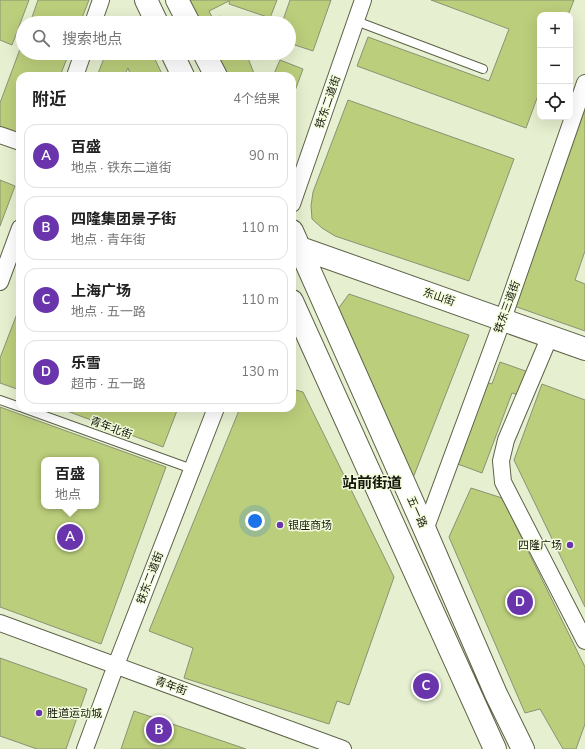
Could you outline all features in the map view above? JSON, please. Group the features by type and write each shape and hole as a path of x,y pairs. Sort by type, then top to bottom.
{"main road":[{"path":"146,0 154,16"},
{"path":"177,0 185,16"},
{"path":"175,60 181,72"},
{"path":"208,60 214,72"},
{"name":"东山街","path":"296,241 585,349"},
{"name":"五一路","path":"296,243 425,530 496,694 523,749"},
{"path":"296,310 495,749"}],"street":[{"path":"95,16 101,0"},
{"name":"铁东二道街","path":"296,193 363,0"},
{"path":"76,72 81,60"},
{"name":"铁东三道街","path":"425,530 503,319 585,83"},
{"path":"0,135 16,141"},
{"path":"0,282 16,239"},
{"path":"550,336 506,440 501,461 503,482 585,640"},
{"name":"铁东二道街","path":"85,749 214,412"},
{"name":"青年街","path":"0,623 343,749"}],"lane":[{"path":"356,21 483,69"},
{"path":"0,400 16,406"},
{"name":"青年北街","path":"34,412 192,469"}],"building":[{"path":"0,0 29,0 23,16 16,16 16,34 12,45 0,40"},
{"path":"38,0 89,0 83,16 32,16"},
{"path":"185,0 229,0 209,11 212,16 193,16"},
{"path":"230,0 277,0 271,16 264,16 229,4"},
{"path":"290,0 331,0 313,51 296,45 296,16 284,16"},
{"path":"431,0 574,0 569,12 537,12 537,98 526,128 357,66 368,37 489,81 509,29"},
{"path":"16,60 66,60 62,72 16,72 16,135 0,129 0,103"},
{"path":"103,60 155,60 161,72 130,72 128,68 126,72 99,72"},
{"path":"215,60 249,60 253,72 221,72"},
{"path":"280,60 303,69 296,88 296,72 275,72"},
{"path":"348,100 514,159 469,281 335,236 322,228 312,219 311,206 313,192"},
{"path":"585,105 585,251 575,280 585,284 585,331 514,306"},
{"path":"0,180 15,186 0,226"},
{"path":"349,294 469,335 413,478 338,309"},
{"path":"16,316 16,389 0,383 0,358"},
{"path":"500,362 531,373 522,396 512,393 482,473 455,463 485,382 492,384"},
{"name":"四隆广场","path":"542,384 585,400 585,607 514,460"},
{"name":"银座商场","path":"296,390 303,392 394,577 349,705 337,701 329,724 184,678 193,648 149,631 238,412 296,412"},
{"path":"0,407 166,467 101,644 0,607"},
{"path":"70,412 176,412 163,447"},
{"path":"471,488 502,498 585,667 585,724 576,749 563,749 540,709 525,713 449,537"},
{"name":"胜道运动城","path":"0,658 87,689 66,749 37,749 0,736"},
{"path":"134,711 246,749 121,749"}],"place":[{"name":"银座商场","path":"280,525"},
{"name":"百盛","path":"70,537"},
{"name":"四隆广场","path":"570,545"},
{"name":"乐雪","path":"520,602"},
{"name":"上海广场","path":"426,686"},
{"name":"胜道运动城","path":"39,713"},
{"name":"四隆集团景子街","path":"159,730"}],"district":[{"name":"站前街道","path":"372,483"}]}
